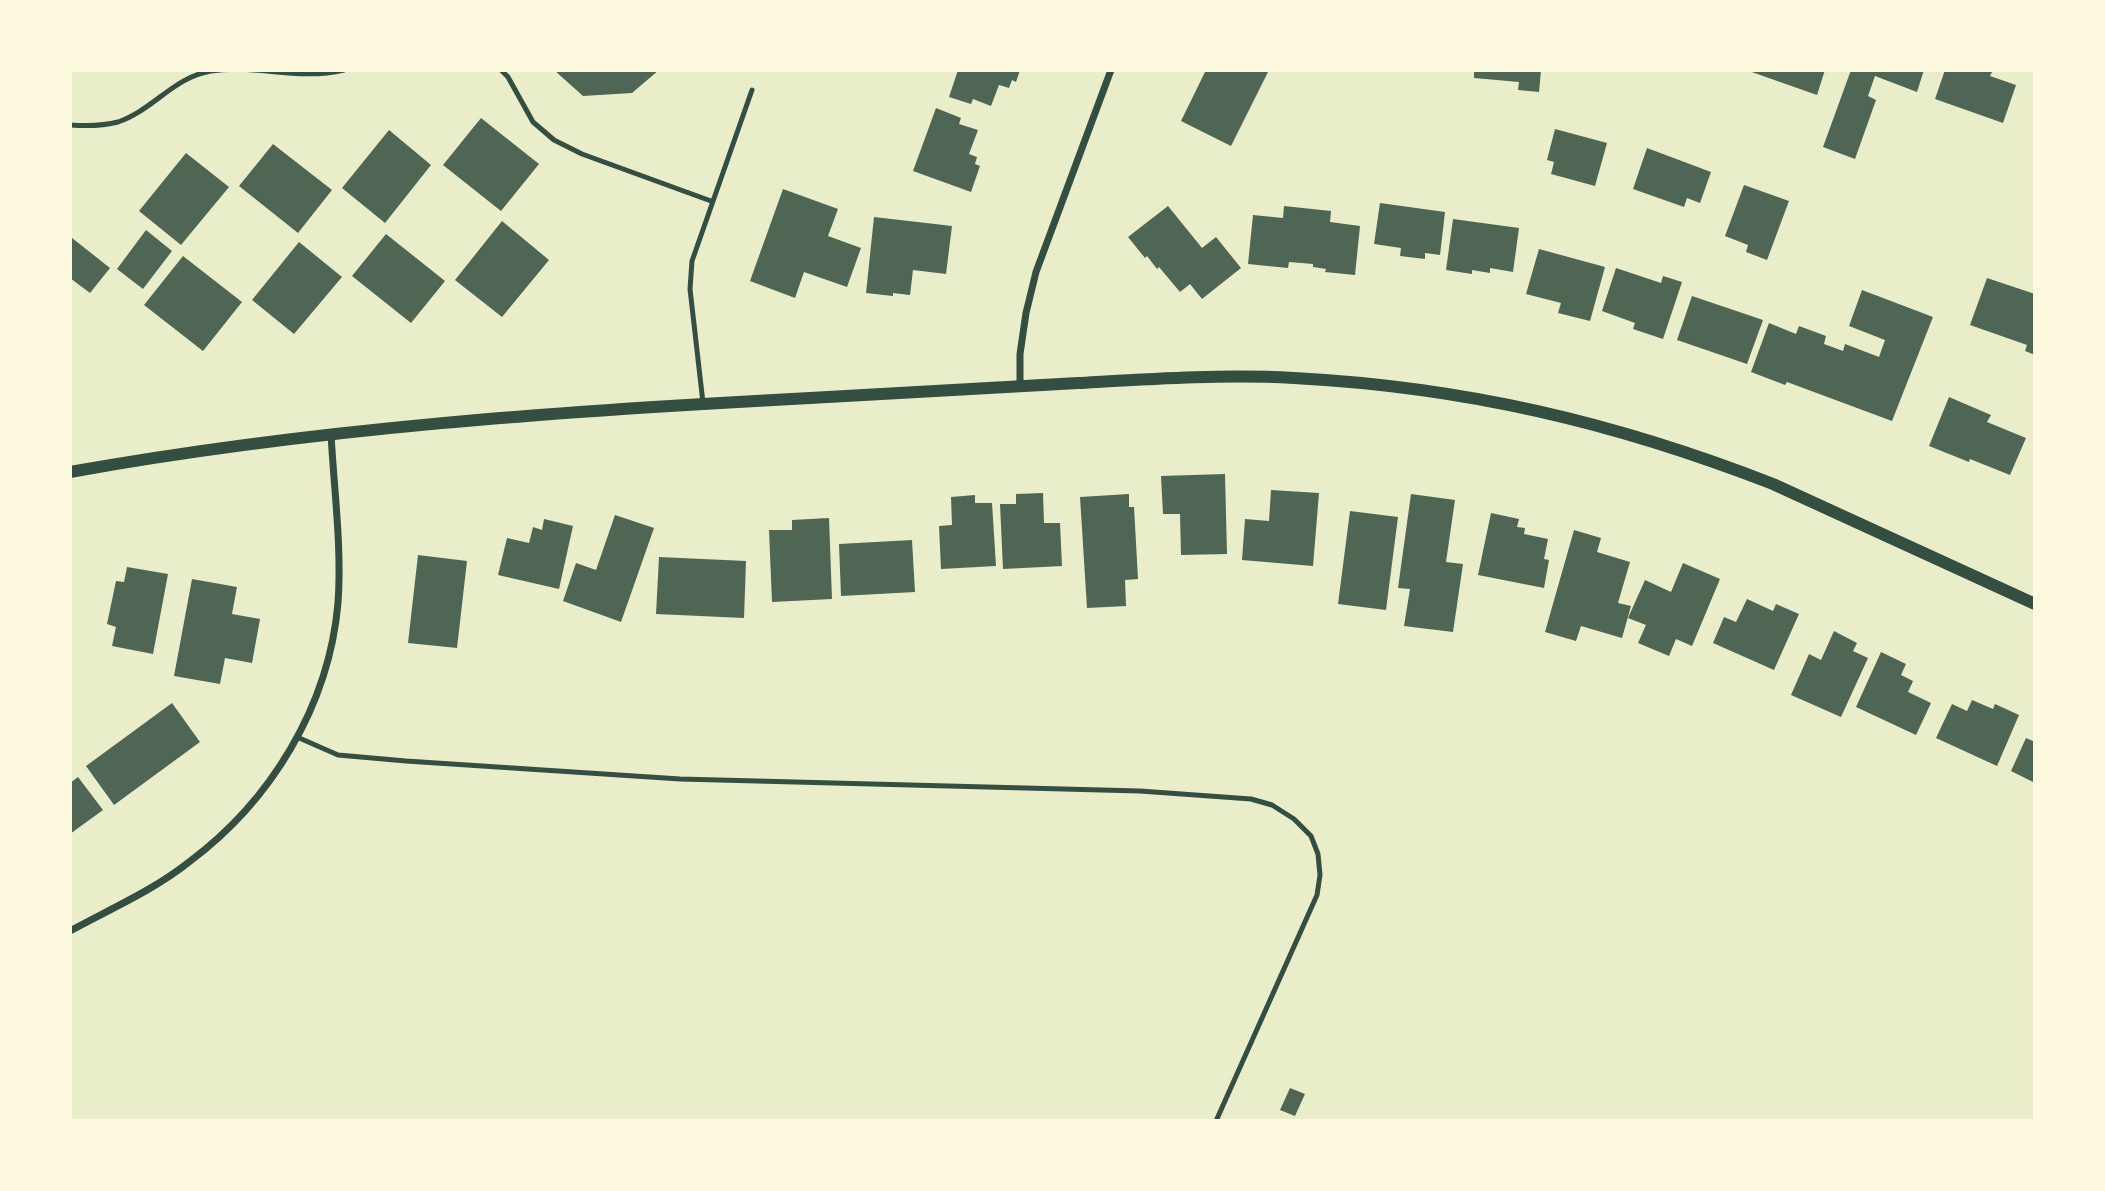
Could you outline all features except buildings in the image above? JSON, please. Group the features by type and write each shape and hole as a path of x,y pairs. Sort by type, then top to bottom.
{"street":[{"path":"1020,386 1020,354 1036,272 1111,70"},
{"path":"70,472 203,451 453,421 703,403 1020,386 1160,379 1290,378 1423,390 1528,408 1657,443 1773,484 2035,604"},
{"path":"70,931 166,878 212,844 260,792 297,737 321,685 334,634 339,575 331,434"}],"lane":[{"path":"70,125 88,126 117,122 140,111 188,77 212,71 299,75 329,74 344,70"},
{"path":"501,70 508,77 533,122 554,140 582,154 711,201"},
{"path":"703,403 690,289 692,261 752,90"},
{"path":"297,737 338,755 406,761 680,779 1140,791 1251,799 1272,805 1294,819 1311,836 1318,854 1320,875 1317,895 1216,1121"}]}
